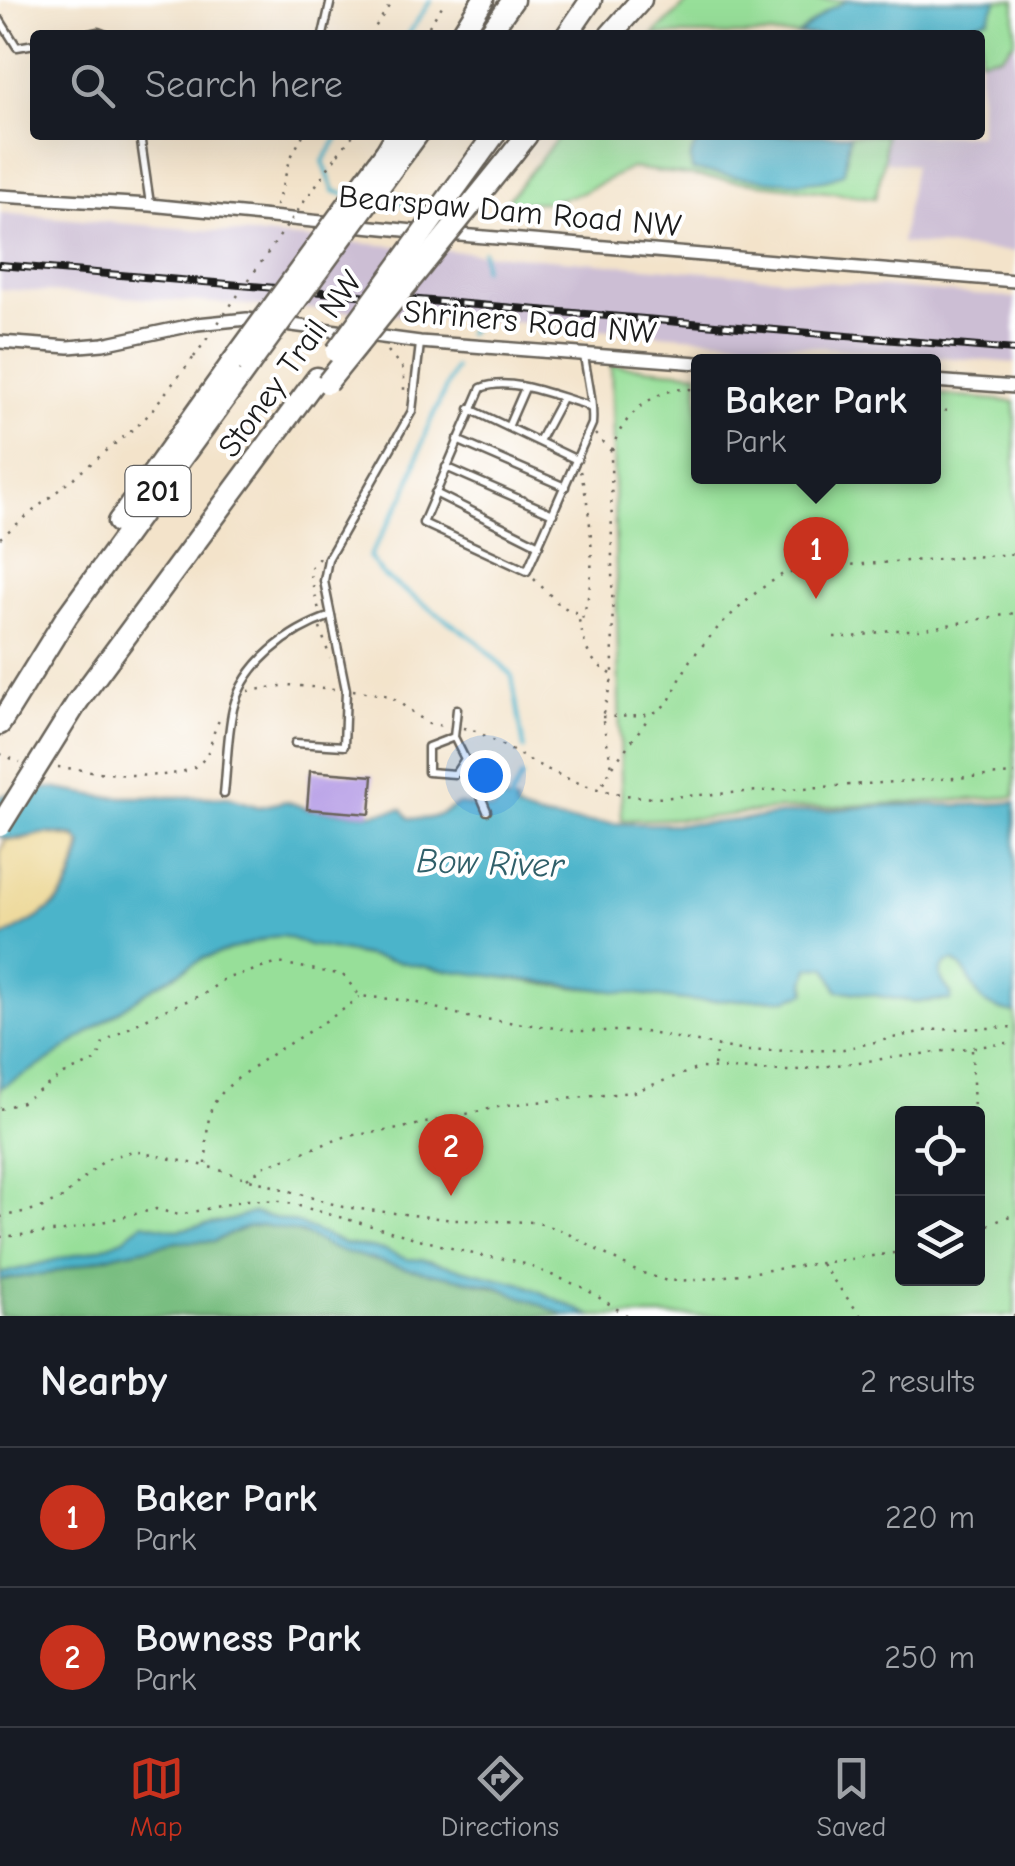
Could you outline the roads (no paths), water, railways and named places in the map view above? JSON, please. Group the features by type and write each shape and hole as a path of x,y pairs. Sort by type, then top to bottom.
{"highway":[{"path":"464,30 484,0"},
{"path":"491,30 512,0"},
{"path":"570,30 591,0"},
{"path":"614,30 640,0"},
{"name":"Stoney Trail NW","path":"0,826 78,701 246,475 322,380 490,140"},
{"path":"322,380 523,140"},
{"name":"Stoney Trail NW","path":"0,724 67,616 395,147"}],"street":[{"name":"Bearspaw Dam Road NW","path":"0,196 1015,282"},
{"name":"Shriners Road NW","path":"0,342 103,344 197,324 247,319 420,342 691,362"},
{"path":"941,382 1015,388"}],"lane":[{"path":"324,30 331,0"},
{"path":"0,20 17,47 30,45"},
{"path":"141,140 150,206"},
{"path":"295,743 344,746 346,690 324,581 328,558 412,411 420,342"},
{"path":"584,354 592,409 590,430 527,571 423,523 481,388 493,383 525,388 592,409"},
{"path":"508,427 525,388"},
{"path":"539,442 562,398"},
{"path":"470,409 575,463"},
{"path":"457,440 564,487"},
{"path":"446,466 553,514"},
{"path":"435,492 539,545"},
{"path":"224,794 234,706 245,682 277,643 331,616"},
{"path":"457,709 454,737 487,811"},
{"path":"454,737 428,747 428,772 455,774 466,759"}],"water":[{"path":"848,0 997,0 988,19 961,26 804,30 828,10"},
{"path":"849,140 844,172 813,182 692,170 692,151 697,143"},
{"name":"Bow River","path":"51,788 105,797 228,797 259,807 286,801 308,809 370,814 402,809 409,818 417,819 435,817 459,804 493,810 503,799 516,803 516,809 549,819 643,824 719,822 888,806 1015,802 1015,1013 988,1005 954,961 946,963 941,975 951,1000 910,1001 838,991 826,967 809,968 806,993 787,999 693,1001 436,969 309,945 283,936 204,958 0,1088 0,939 56,904 71,881 82,844 75,836 54,833 16,839 0,837 0,797 17,790"},
{"path":"252,1213 297,1223 345,1244 523,1284 592,1316 567,1316 493,1285 403,1268 334,1249 302,1233 262,1225 214,1241 177,1242 51,1273 0,1280 0,1274 124,1239 143,1223 178,1230"}],"waterway":[{"path":"411,30 431,0"},
{"path":"337,140 323,161 334,191 345,194"},
{"path":"379,200 429,208"},
{"path":"483,251 483,269"},
{"path":"468,333 482,312"},
{"path":"455,368 426,431 406,493 369,557 385,577 478,642 512,676 524,749"},
{"path":"511,805 522,777"}],"railway":[{"path":"0,265 1015,350"}],"place":[{"name":"Baker Park","path":"816,599"},
{"name":"Bowness Park","path":"451,1196"}]}
